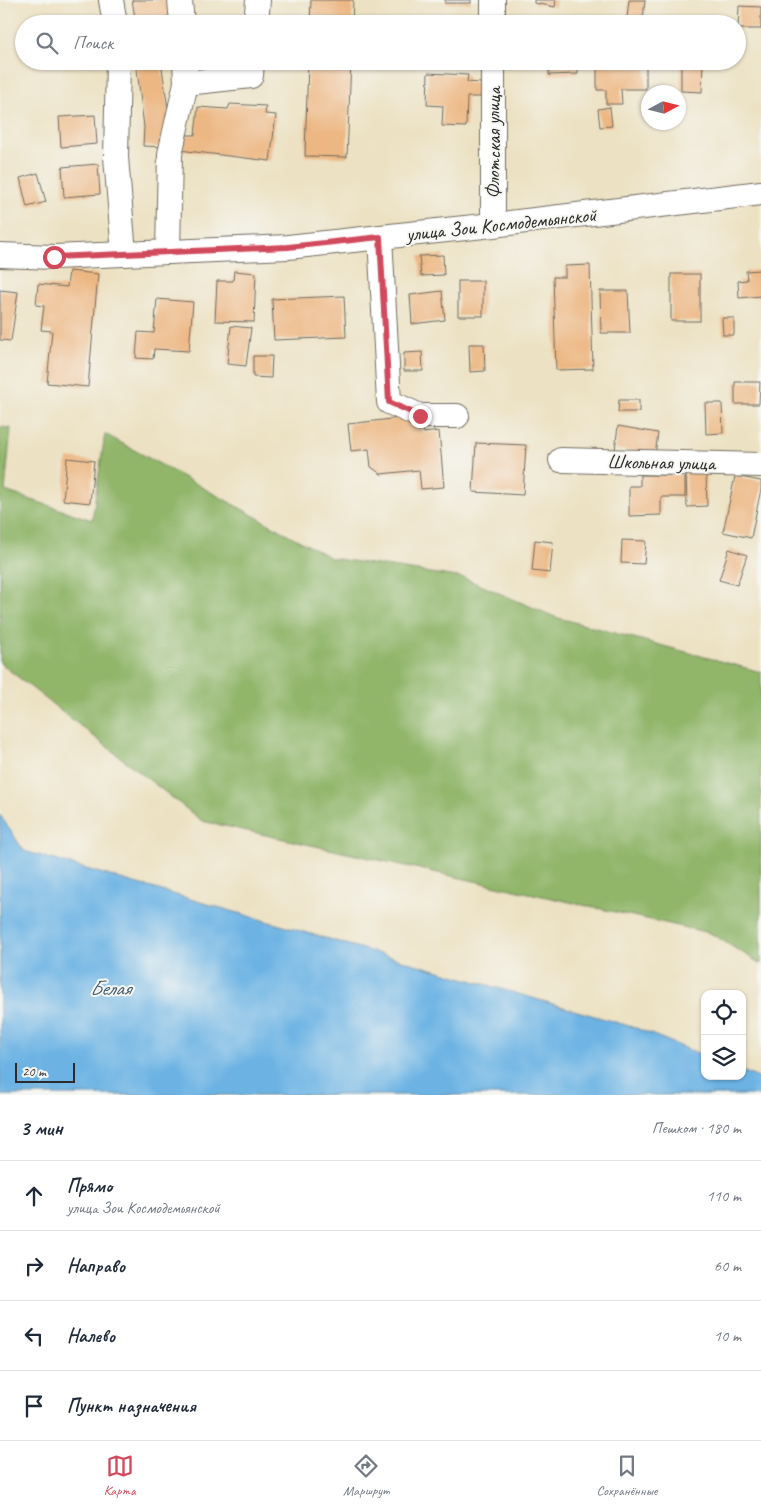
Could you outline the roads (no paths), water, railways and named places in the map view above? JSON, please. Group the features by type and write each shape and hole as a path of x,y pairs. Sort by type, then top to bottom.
{"street":[{"path":"111,0 114,15"},
{"path":"180,0 181,15"},
{"path":"257,15 258,0"},
{"path":"493,0 493,15"},
{"path":"118,70 116,157 124,254"},
{"path":"168,252 170,154 185,72 251,76 251,70"},
{"name":"Флотская улица","path":"493,70 493,225"},
{"name":"улица Зои Космодемьянской","path":"0,255 54,257 288,247 761,193"},
{"path":"380,237 389,402 420,416 457,416"},
{"name":"Школьная улица","path":"561,460 761,464"}],"water":[{"name":"Белая","path":"0,815 24,851 636,1028 701,1054 701,1080 746,1080 746,1073 761,1079 761,1095 0,1095"}]}
